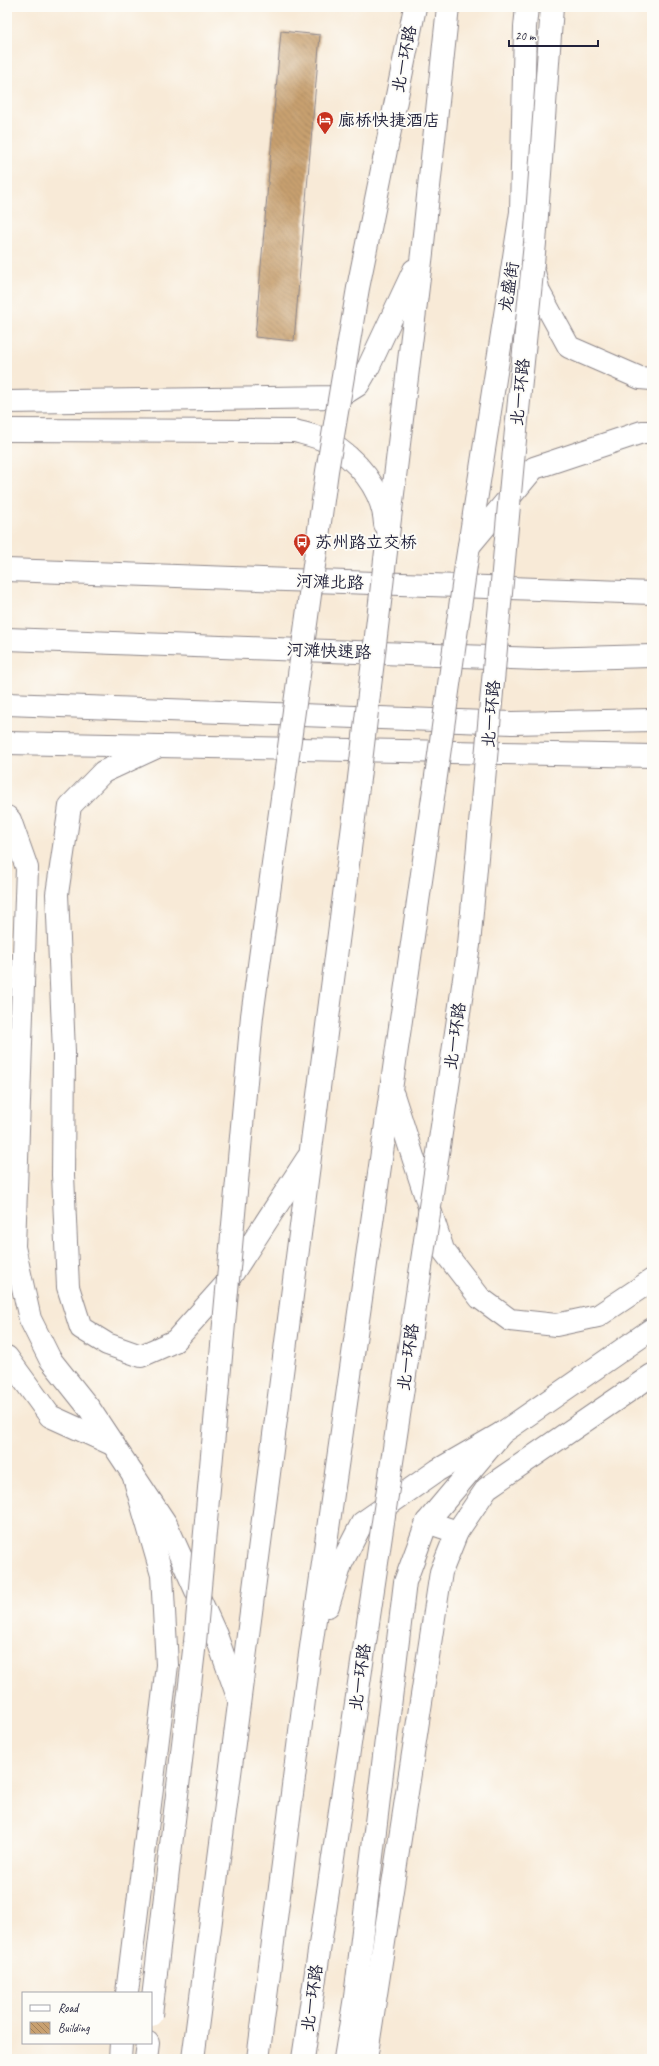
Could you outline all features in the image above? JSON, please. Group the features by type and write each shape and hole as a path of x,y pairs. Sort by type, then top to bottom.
{"main road":[{"name":"北一环路","path":"152,2007 195,1642 252,1016 327,472 358,288 415,7"},
{"path":"193,2059 358,787 422,253 448,7"},
{"name":"龙盛街","path":"309,1661 467,556 521,212 525,27 527,7"},
{"name":"北一环路","path":"303,2059 469,945 514,450 535,243 552,7"},
{"path":"521,212 538,292 569,347 640,378 652,379"},
{"path":"7,402 339,397 358,384 369,366 422,253"},
{"path":"7,430 295,431 326,441 352,459 373,485 384,516 386,554"},
{"path":"467,556 534,468 642,432 652,432"},
{"name":"河滩北路","path":"7,570 652,593"},
{"name":"河滩快速路","path":"7,640 539,659 652,656"},
{"path":"7,704 512,722 652,720"},
{"path":"7,743 649,758"},
{"path":"159,746 104,772 70,806 57,894 64,1051 63,1175 68,1287 81,1328 107,1344 141,1356 175,1341 226,1285 310,1154"},
{"path":"7,817 10,820 27,868 14,1248 30,1319 50,1359 89,1408 166,1524 216,1635 240,1701"},
{"path":"391,1090 443,1250 480,1298 510,1320 556,1325 598,1316 652,1280"},
{"path":"258,2059 309,1661 341,1564 362,1523 438,1470 502,1433 652,1329"},
{"path":"7,1357 50,1416 114,1445"},
{"path":"366,2059 441,1572 457,1532 487,1488 652,1375"},
{"path":"345,2059 355,1997 405,1582 427,1522 502,1433"},
{"path":"128,1992 167,1665 162,1575 133,1474"},
{"path":"427,1522 457,1532"},
{"path":"120,2059 122,2044"},
{"path":"146,2059 148,2044"}],"building":[{"path":"281,31 320,35 294,341 255,337"}],"place":[{"name":"廊桥快捷酒店","path":"325,135"},
{"name":"苏州路立交桥","path":"302,557"}]}
